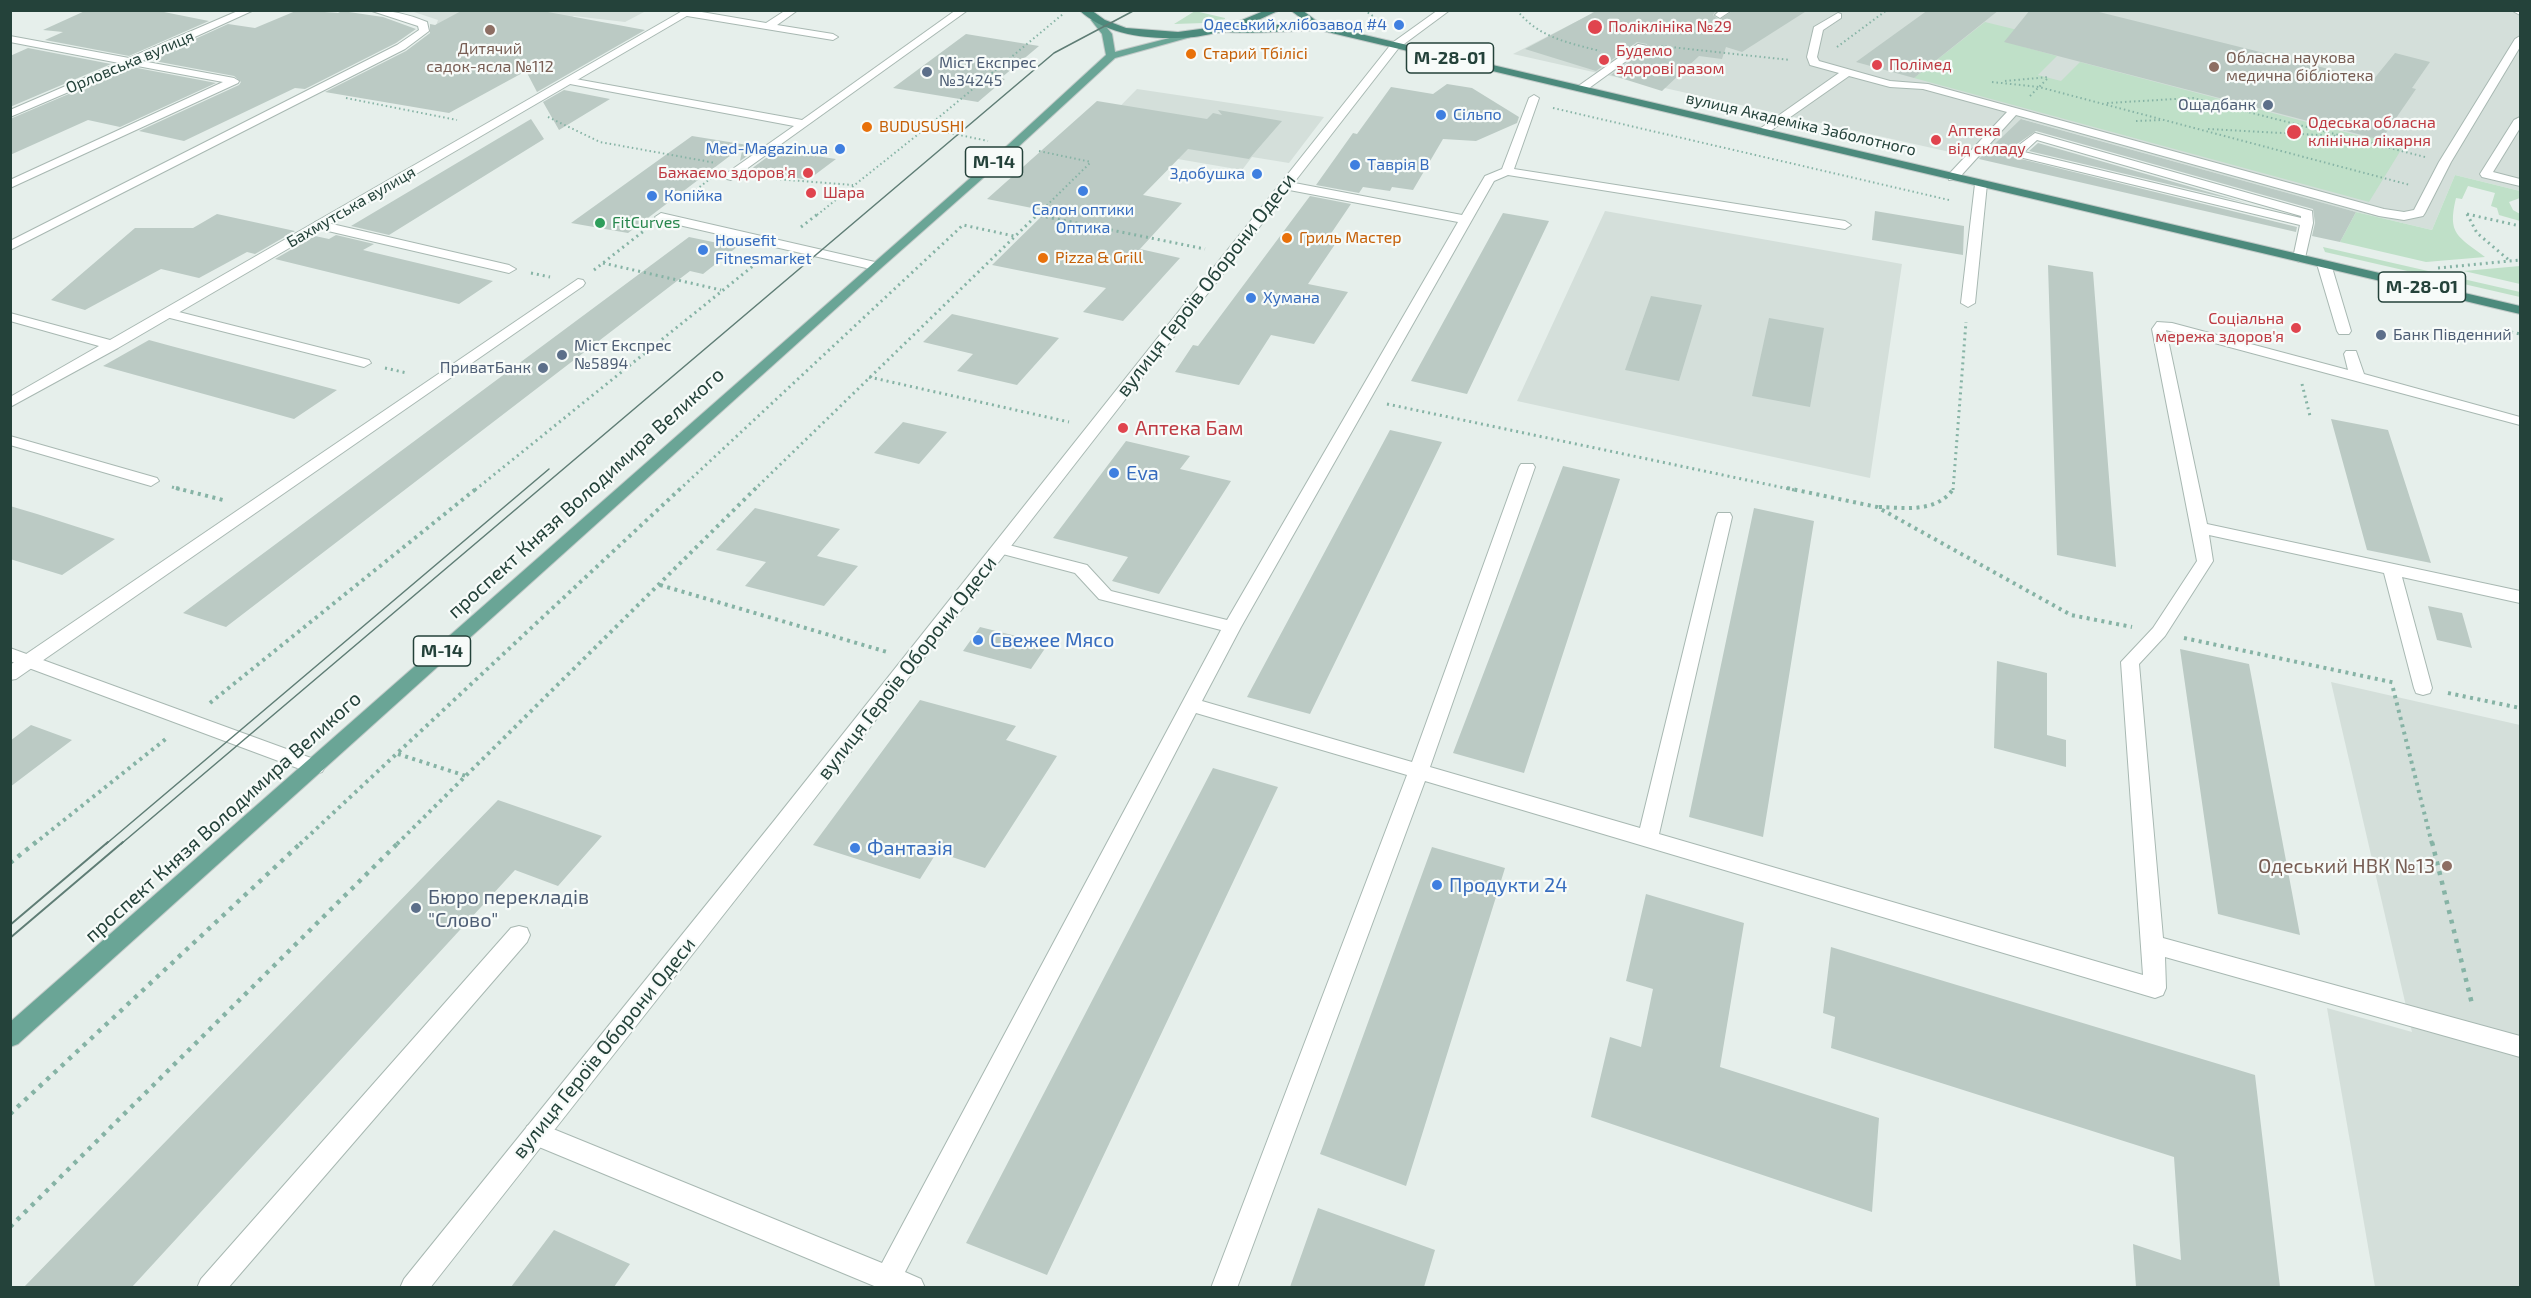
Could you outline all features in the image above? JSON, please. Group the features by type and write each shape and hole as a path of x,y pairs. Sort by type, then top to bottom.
{"highway":[{"name":"М-14","path":"1084,10 1096,20 1132,32 1162,35 1193,35 1229,30 1256,22 1275,10"},
{"name":"вулиця Академіка Заболотного","path":"1295,10 1319,27"},
{"name":"вулиця Академіка Заболотного","path":"1229,30 1319,27 2520,310"}],"main road":[{"name":"М-14","path":"1096,20 1107,34 1111,56"},
{"name":"проспект Князя Володимира Великого","path":"10,1037 875,266 1013,146 1111,56 1193,35"}],"street":[{"name":"Орловська вулиця","path":"10,114 249,10"},
{"path":"10,246 401,47 424,31 423,24 374,10"},
{"path":"768,26 793,10"},
{"path":"731,176 963,10"},
{"name":"вулиця Героїв Оборони Одеси","path":"413,1287 1001,548 1396,45 1445,10"},
{"path":"2516,10 2520,12"},
{"path":"689,12 833,37"},
{"name":"Бахмутська вулиця","path":"10,403 689,12"},
{"path":"1838,16 1818,29 1812,57 1814,63 1890,84 1924,87 2393,215 2419,213 2445,162 2520,39"},
{"path":"10,39 234,81 10,185"},
{"path":"1581,89 1642,46"},
{"path":"1762,132 1847,72"},
{"path":"570,81 804,124"},
{"path":"1506,171 1533,101"},
{"path":"1953,177 2014,111"},
{"path":"2520,120 2486,174 2520,183"},
{"path":"2299,258 2307,223 2308,214 2035,136 2015,153 2307,223"},
{"path":"888,1278 1232,627 1489,179 1506,171 1845,225"},
{"path":"1968,303 1981,184"},
{"path":"1284,185 1467,220"},
{"path":"661,217 875,266"},
{"path":"319,225 509,269"},
{"path":"2324,264 2344,331"},
{"path":"10,674 578,283"},
{"path":"167,313 364,363"},
{"path":"10,317 112,345"},
{"path":"1192,705 2155,988 2130,662 2159,632 2205,561 2159,329 2162,325 2172,327 2520,421"},
{"path":"2351,354 2357,376"},
{"path":"10,440 151,481"},
{"path":"1224,1287 1418,772 1527,467"},
{"path":"1648,839 1724,517"},
{"path":"2200,528 2520,597"},
{"path":"1001,548 1081,569 1105,595 1232,627"},
{"path":"2392,570 2423,688"},
{"path":"10,654 315,767"},
{"path":"210,1287 519,934"},
{"path":"2153,944 2520,1047"},
{"path":"536,1134 912,1287"}],"path":[{"path":"1517,10 1521,18 1555,38 1624,58"},
{"path":"1642,46 1674,46 1814,63 1887,10"},
{"path":"10,863 1065,13"},
{"path":"1993,82 2049,78"},
{"path":"2039,87 2431,191"},
{"path":"313,92 491,126"},
{"path":"2102,103 2193,98 2445,162"},
{"path":"1533,101 1977,206"},
{"path":"526,106 600,142 717,163 715,175 854,185"},
{"path":"2200,129 2348,137"},
{"path":"10,1227 868,377 1091,162"},
{"path":"2510,261 2477,233 2467,214 2520,226"},
{"path":"1037,215 1230,254"},
{"path":"10,1114 963,225 1014,236"},
{"path":"2432,268 2520,260"},
{"path":"603,263 722,290"},
{"path":"509,269 578,283"},
{"path":"1362,399 1877,507 1923,509 1937,505 1948,498 1954,489 1968,303"},
{"path":"2510,332 2520,334"},
{"path":"2295,360 2310,416"},
{"path":"364,363 437,381"},
{"path":"868,377 1095,428"},
{"path":"151,481 252,508"},
{"path":"1877,507 2071,615 2520,708"},
{"path":"660,585 913,659"},
{"path":"2392,682 2480,1035"},
{"path":"398,754 466,776"}],"shaded area":[{"name":"Одеська обласна клінічна лікарня","path":"1588,10 2520,11 2520,191 2455,175 2432,230 2356,212 2022,119 1981,159 1513,54 1593,13"},
{"name":"Дитячий садок-ясла №112","path":"411,11 646,11 625,22 574,16 505,50 432,37 438,20"},
{"path":"1137,89 1324,117 1289,163 1252,157 1242,170 1084,143"},
{"path":"1605,211 1902,264 1870,478 1517,401"},
{"name":"Одеський НВК №13","path":"2331,682 2520,725 2520,1287 2375,1287 2327,1008 2412,1032"}],"green space":[{"path":"1195,11 1225,19 1204,23 1174,24"},
{"path":"1985,22 2038,35 2024,47 2057,56 2038,75 2061,81 2080,62 2367,138 2368,136 2404,145 2369,202 1914,78"},
{"path":"2455,175 2520,191 2520,198 2509,202 2513,210 2520,214 2520,221 2499,215 2497,208 2491,206 2495,193 2468,186 2462,199 2456,198 2453,220 2457,234 2485,257 2426,262 2340,242 2356,212 2432,230"},
{"path":"2323,247 2520,292 2520,297 2325,252"},
{"path":"2520,266 2520,284 2464,271"}],"building":[{"path":"87,10 154,10 209,21 129,56 45,40 63,32 43,30"},
{"path":"298,10 338,13 342,11 383,17 416,29 396,43 305,89 295,88 184,141 139,131 239,85 241,82 234,76 149,60 228,24 255,28"},
{"path":"463,10 537,10 645,30 537,92 526,71 449,113 325,92 406,51 430,33 430,24 435,25"},
{"path":"1598,10 1716,10 1713,15 1719,20 1734,10 1808,10 1742,52 1726,47 1722,59 1699,56 1662,91 1611,75 1648,48 1647,44 1637,42 1596,71 1525,49"},
{"path":"1928,10 1999,10 1914,78 1856,62"},
{"path":"2030,10 2091,10 2373,80 2395,53 2430,62 2412,88 2416,89 2381,140 2004,42"},
{"path":"966,34 1039,46 1001,78 1005,79 978,102 893,88"},
{"path":"28,48 111,64 10,107 10,56"},
{"path":"132,67 216,83 120,127 88,120 10,155 10,119"},
{"path":"1447,84 1472,88 1519,117 1517,123 1476,141 1443,139 1413,190 1392,187 1390,191 1363,187 1359,193 1316,185 1353,133 1357,134 1391,87 1433,94"},
{"path":"564,90 610,99 559,130 543,102"},
{"path":"1097,101 1207,119 1213,113 1222,115 1218,110 1282,121 1249,159 1188,149 1143,195 1182,203 1140,249 1180,258 1123,321 1083,312 1106,288 992,265 1047,211 987,199"},
{"path":"531,119 544,139 389,235 351,226"},
{"path":"2021,119 2356,212 2340,242 2312,236 2315,223 2313,209 2036,131 2010,149 2009,156 2297,227 2296,232 1979,159"},
{"path":"692,136 760,147 740,161 743,146 628,233 571,223"},
{"path":"2038,143 2247,203 2029,151"},
{"path":"777,150 836,159 808,180 751,169"},
{"path":"1310,196 1351,204 1330,235 1340,237 1308,284 1348,292 1314,344 1271,335 1239,385 1175,372 1193,345 1198,346"},
{"path":"1875,211 1964,226 1963,255 1872,240"},
{"path":"1503,213 1549,221 1467,394 1411,381"},
{"path":"217,214 295,231 255,254 247,252 199,278 161,269 85,310 51,300 135,228 193,228"},
{"path":"336,235 374,244 363,250 493,281 459,304 275,259 315,236 329,239"},
{"path":"689,237 737,247 703,274 690,271 226,627 183,613"},
{"path":"2048,265 2093,272 2116,567 2057,555"},
{"path":"1651,296 1702,305 1679,381 1625,370"},
{"path":"952,314 1059,338 1017,385 957,371 973,354 923,342"},
{"path":"1769,318 1824,328 1810,407 1752,396"},
{"path":"149,340 337,390 294,419 103,366"},
{"path":"2331,419 2388,430 2431,563 2367,550"},
{"path":"903,422 947,432 919,464 874,453"},
{"path":"1390,430 1442,442 1310,714 1247,697"},
{"path":"1126,441 1190,456 1180,469 1231,481 1159,594 1112,581 1128,557 1053,538"},
{"path":"1563,466 1620,479 1524,773 1453,753"},
{"path":"10,506 115,539 62,575 10,559"},
{"path":"755,508 840,529 817,556 858,566 824,606 745,586 766,562 716,550"},
{"path":"1754,508 1814,521 1763,837 1689,817"},
{"path":"2428,606 2462,613 2472,648 2437,640"},
{"path":"980,627 1048,644 1031,669 963,651"},
{"path":"2180,649 2249,664 2300,935 2218,914"},
{"path":"1997,661 2047,673 2047,735 2066,740 2066,767 1994,748"},
{"path":"920,700 1016,726 1006,740 1057,756 985,868 937,852 920,879 813,845"},
{"path":"31,725 72,740 10,787 10,741"},
{"path":"1213,768 1278,787 1047,1275 966,1243"},
{"path":"498,800 602,836 558,886 515,870 132,1287 24,1287"},
{"path":"1432,847 1505,868 1406,1186 1320,1154"},
{"path":"1646,894 1744,923 1720,1067 1879,1118 1872,1212 1591,1117 1610,1037 1641,1047 1653,989 1626,981"},
{"path":"1831,947 2255,1075 2280,1287 2136,1287 2133,1244 2181,1260 2174,1157 1831,1048 1835,1017 1823,1013"},
{"path":"1318,1208 1435,1250 1424,1287 1290,1287"},
{"path":"554,1230 630,1264 614,1287 511,1287"}],"tram line":[{"path":"121,844 1054,53 1135,10"},
{"path":"106,844 549,469"},
{"path":"10,925 108,842"},
{"path":"10,938 123,842"}],"place":[{"name":"Одеський хлібозавод #4","path":"1399,25"},
{"name":"Поліклініка №29","path":"1595,27"},
{"name":"Дитячий садок-ясла №112","path":"490,30"},
{"name":"Старий Тбілісі","path":"1191,54"},
{"name":"Будемо здорові разом","path":"1604,60"},
{"name":"Полімед","path":"1877,65"},
{"name":"Обласна наукова медична бібліотека","path":"2214,67"},
{"name":"Міст Експрес №34245","path":"927,72"},
{"name":"Ощадбанк","path":"2268,105"},
{"name":"Сільпо","path":"1441,115"},
{"name":"BUDUSUSHI","path":"867,127"},
{"name":"Одеська обласна клінічна лікарня","path":"2294,132"},
{"name":"Аптека від складу","path":"1936,140"},
{"name":"Med-Magazin.ua","path":"840,149"},
{"name":"Таврія В","path":"1355,165"},
{"name":"Бажаємо здоров'я","path":"808,173"},
{"name":"Здобушка","path":"1257,174"},
{"name":"Салон оптики Оптика","path":"1083,191"},
{"name":"Шара","path":"811,193"},
{"name":"Копійка","path":"652,196"},
{"name":"FitCurves","path":"600,223"},
{"name":"Гриль Мастер","path":"1287,238"},
{"name":"Housefit Fitnesmarket","path":"703,250"},
{"name":"Pizza & Grill","path":"1043,258"},
{"name":"Хумана","path":"1251,298"},
{"name":"Соціальна мережа здоров'я","path":"2296,328"},
{"name":"Банк Південний","path":"2381,335"},
{"name":"Міст Експрес №5894","path":"562,355"},
{"name":"ПриватБанк","path":"543,368"},
{"name":"Аптека Бам","path":"1123,428"},
{"name":"Eva","path":"1114,473"},
{"name":"Свежее Мясо","path":"978,640"},
{"name":"Фантазія","path":"855,848"},
{"name":"Одеський НВК №13","path":"2447,866"},
{"name":"Продукти 24","path":"1437,885"},
{"name":"Бюро перекладів \"Слово\"","path":"416,908"}]}
